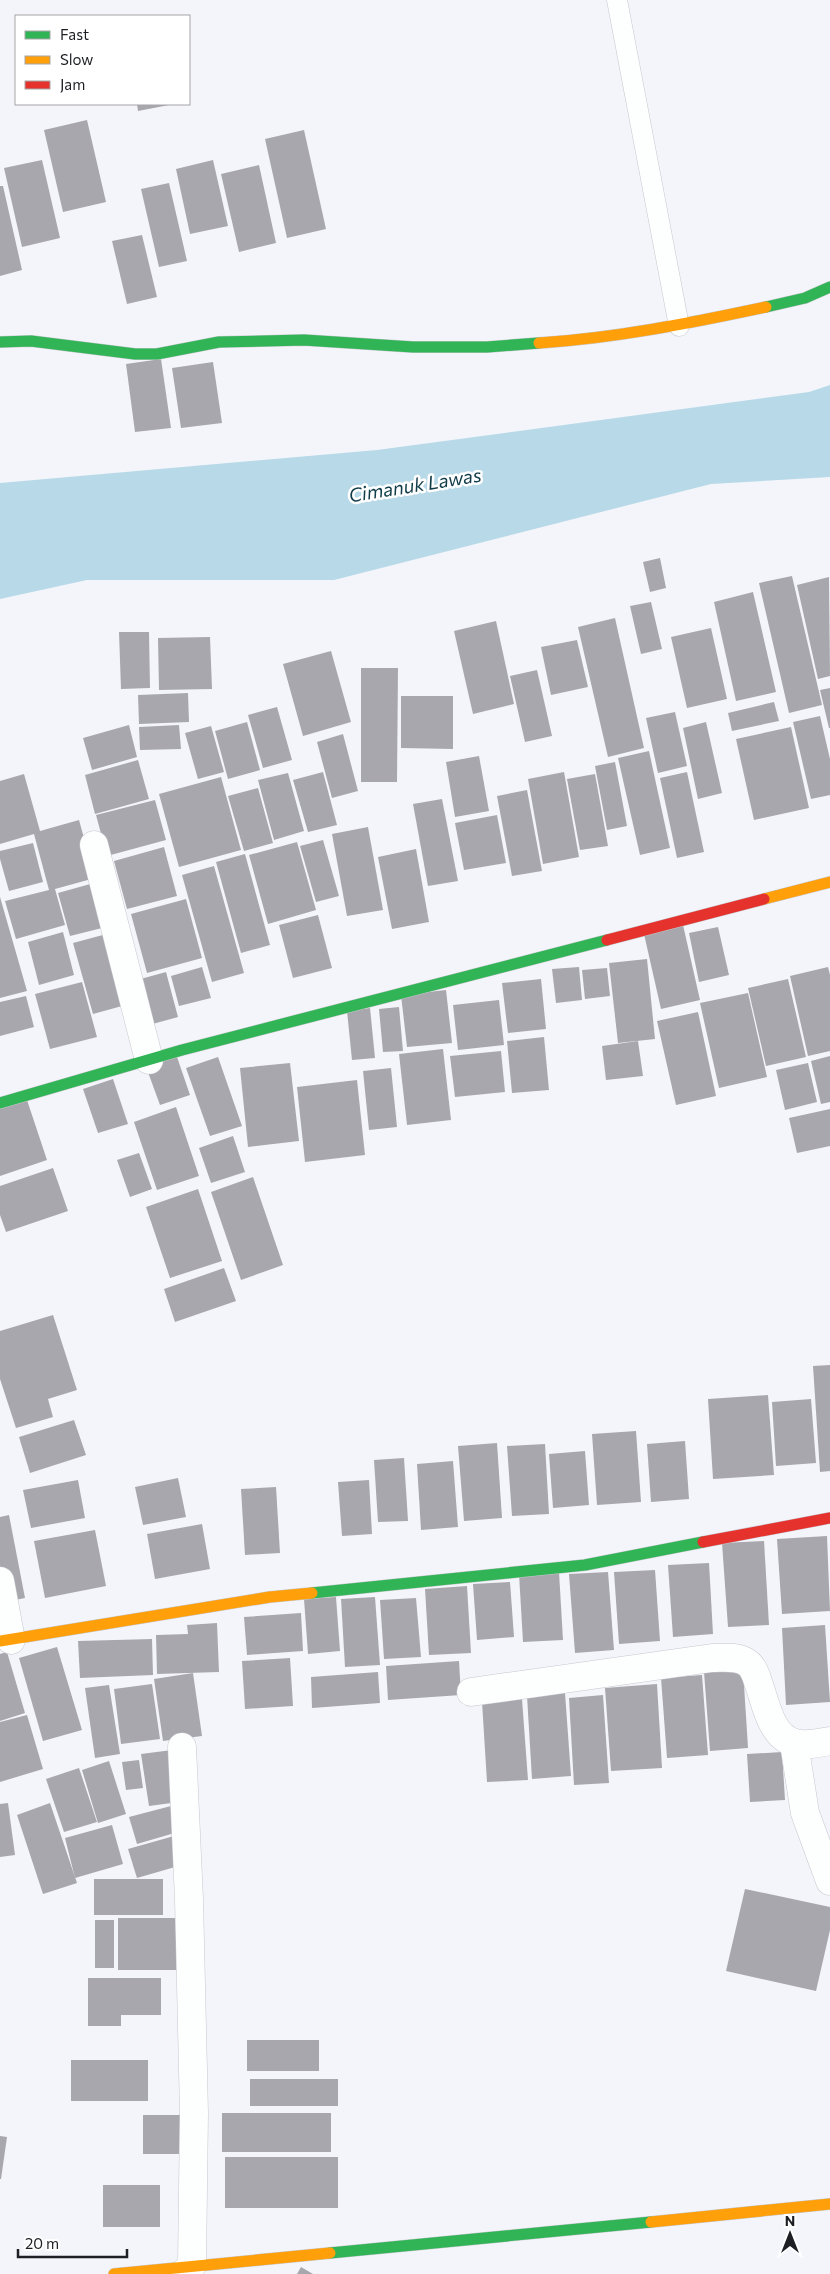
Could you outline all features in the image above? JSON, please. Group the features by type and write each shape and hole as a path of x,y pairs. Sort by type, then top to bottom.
{"street":[{"path":"0,342 31,341 135,354 156,354 219,342 285,340 413,347 487,347 586,340 680,326 805,298 830,287"},
{"path":"94,845 149,1060"},
{"path":"0,1103 149,1060 830,882"},
{"path":"0,1581 5,1640 270,1597 584,1565 830,1518"},
{"path":"472,1692 712,1658 734,1658 748,1663 756,1674 773,1725 783,1737 794,1743 806,1744 830,1741"},
{"path":"794,1743 805,1813 830,1880"},
{"path":"182,1747 189,1899 194,2113 187,2270"},
{"path":"114,2274 187,2270 830,2204"}],"lane":[{"path":"617,0 680,326"}],"water":[{"name":"Cimanuk Lawas","path":"830,385 830,477 711,484 334,580 87,580 0,599 0,483 377,450 809,392"}],"building":[{"path":"137,105 169,105 138,111"},
{"path":"87,120 106,202 63,212 44,130"},
{"path":"304,130 326,229 287,238 265,139"},
{"path":"42,160 60,238 22,247 4,168"},
{"path":"213,160 228,226 190,234 176,169"},
{"path":"259,165 276,243 239,252 221,174"},
{"path":"169,183 187,261 159,267 141,189"},
{"path":"0,186 3,186 22,270 0,276"},
{"path":"142,235 157,297 127,304 112,241"},
{"path":"161,359 171,428 135,432 126,364"},
{"path":"213,362 222,423 181,428 172,368"},
{"path":"660,558 666,588 650,592 643,562"},
{"path":"792,576 822,705 789,713 759,583"},
{"path":"829,577 830,676 818,679 797,585"},
{"path":"753,592 776,692 736,701 714,602"},
{"path":"651,602 662,649 641,654 630,606"},
{"path":"615,618 644,748 608,757 578,627"},
{"path":"496,621 514,704 473,714 454,631"},
{"path":"711,628 727,699 687,708 671,637"},
{"path":"119,632 149,632 150,688 121,689"},
{"path":"210,637 212,689 159,690 158,638"},
{"path":"577,640 588,687 551,695 541,647"},
{"path":"331,651 351,722 303,736 283,664"},
{"path":"361,668 398,668 397,782 361,782"},
{"path":"537,670 552,736 525,742 510,676"},
{"path":"830,688 830,728 829,728 820,690"},
{"path":"188,693 189,722 139,724 138,695"},
{"path":"401,696 453,696 453,749 401,748"},
{"path":"774,702 779,721 732,731 728,713"},
{"path":"277,707 292,760 263,768 248,715"},
{"path":"675,712 687,766 658,773 646,718"},
{"path":"820,716 830,759 830,795 811,799 793,722"},
{"path":"247,722 260,770 228,779 215,731"},
{"path":"706,722 722,793 698,799 683,728"},
{"path":"129,725 137,757 92,770 83,738"},
{"path":"179,725 181,749 140,750 139,727"},
{"path":"211,726 224,772 198,779 185,733"},
{"path":"791,727 809,808 754,820 736,739"},
{"path":"343,734 358,791 332,798 317,742"},
{"path":"649,751 670,848 640,855 618,758"},
{"path":"479,756 489,811 455,817 446,762"},
{"path":"138,760 149,799 95,814 85,775"},
{"path":"615,762 627,826 607,830 595,766"},
{"path":"323,772 337,825 308,832 293,780"},
{"path":"564,772 579,857 543,864 528,779"},
{"path":"687,772 704,852 677,858 660,778"},
{"path":"288,773 304,831 274,840 258,780"},
{"path":"24,774 40,831 79,820 95,878 55,889 65,925 16,939 5,901 49,890 34,834 0,844 0,781"},
{"path":"595,774 608,846 580,850 567,779"},
{"path":"221,777 241,850 179,867 159,794"},
{"path":"258,788 273,843 244,851 228,796"},
{"path":"527,790 542,871 512,876 497,796"},
{"path":"442,799 458,881 428,886 413,804"},
{"path":"155,800 166,840 107,856 96,815"},
{"path":"497,815 506,863 464,870 455,823"},
{"path":"368,827 383,910 347,916 332,834"},
{"path":"323,840 339,896 316,902 300,846"},
{"path":"297,842 316,910 268,924 249,855"},
{"path":"33,843 43,882 9,891 0,859 0,851"},
{"path":"164,847 177,896 127,909 114,861"},
{"path":"416,849 429,922 392,929 378,857"},
{"path":"245,854 270,945 241,953 216,862"},
{"path":"214,866 244,973 212,982 182,875"},
{"path":"101,881 114,925 70,936 58,893"},
{"path":"0,897 27,991 0,998"},
{"path":"186,899 202,958 147,973 131,914"},
{"path":"318,915 332,968 293,978 279,925"},
{"path":"683,925 700,1000 661,1009 644,934"},
{"path":"718,927 729,975 699,982 689,933"},
{"path":"63,932 74,975 39,985 28,942"},
{"path":"114,932 133,1003 93,1014 73,943"},
{"path":"647,959 655,1039 618,1043 609,963"},
{"path":"202,967 211,998 179,1006 171,976"},
{"path":"579,967 582,1000 556,1003 552,969"},
{"path":"828,967 830,975 830,1051 808,1056 790,976"},
{"path":"607,968 610,996 585,999 582,970"},
{"path":"166,972 178,1017 149,1025 137,980"},
{"path":"541,979 546,1029 508,1033 502,983"},
{"path":"788,979 806,1057 766,1066 748,988"},
{"path":"82,982 97,1037 50,1049 35,994"},
{"path":"446,990 452,1043 407,1047 401,995"},
{"path":"748,993 767,1077 719,1088 700,1003"},
{"path":"26,996 34,1027 0,1036 0,1002"},
{"path":"499,1000 504,1045 458,1050 453,1005"},
{"path":"399,1007 403,1051 383,1052 379,1009"},
{"path":"370,1008 375,1058 352,1060 347,1011"},
{"path":"698,1012 716,1096 676,1105 657,1021"},
{"path":"544,1037 549,1090 512,1093 507,1041"},
{"path":"638,1041 643,1076 606,1080 602,1046"},
{"path":"443,1049 451,1120 407,1125 399,1054"},
{"path":"501,1051 505,1092 455,1097 450,1056"},
{"path":"176,1054 190,1095 160,1105 145,1064"},
{"path":"830,1056 830,1102 821,1104 811,1061"},
{"path":"218,1057 242,1126 210,1136 186,1068"},
{"path":"290,1063 299,1141 248,1147 240,1068"},
{"path":"808,1063 817,1102 785,1110 776,1070"},
{"path":"391,1068 397,1127 369,1130 363,1071"},
{"path":"113,1079 128,1124 98,1133 83,1089"},
{"path":"357,1080 365,1155 305,1162 297,1087"},
{"path":"27,1100 47,1160 0,1176 0,1109"},
{"path":"176,1107 199,1176 157,1190 134,1122"},
{"path":"830,1109 830,1146 797,1153 789,1118"},
{"path":"233,1136 245,1172 211,1183 199,1148"},
{"path":"139,1153 152,1189 130,1197 117,1160"},
{"path":"53,1168 68,1211 6,1232 0,1215 0,1186"},
{"path":"253,1177 283,1265 241,1280 211,1192"},
{"path":"198,1189 222,1261 170,1278 146,1207"},
{"path":"224,1268 236,1301 175,1322 164,1289"},
{"path":"53,1315 77,1390 48,1399 53,1417 16,1428 0,1379 0,1331"},
{"path":"830,1365 830,1471 820,1472 813,1366"},
{"path":"768,1395 774,1475 713,1479 708,1399"},
{"path":"811,1399 816,1463 776,1466 772,1402"},
{"path":"74,1420 86,1455 30,1473 19,1437"},
{"path":"636,1431 641,1502 597,1505 592,1434"},
{"path":"685,1441 689,1499 651,1502 647,1444"},
{"path":"497,1443 502,1518 464,1521 458,1446"},
{"path":"545,1444 549,1514 512,1516 507,1446"},
{"path":"585,1451 589,1505 553,1508 549,1454"},
{"path":"404,1458 408,1521 378,1522 374,1460"},
{"path":"453,1461 458,1527 421,1530 417,1464"},
{"path":"178,1478 186,1517 143,1525 135,1487"},
{"path":"78,1480 85,1518 31,1528 23,1490"},
{"path":"369,1480 372,1534 342,1536 338,1482"},
{"path":"276,1487 280,1553 245,1555 241,1489"},
{"path":"9,1515 25,1598 0,1603 0,1517"},
{"path":"202,1524 210,1569 155,1579 147,1534"},
{"path":"95,1530 106,1586 45,1598 34,1541"},
{"path":"827,1536 830,1611 782,1614 777,1539"},
{"path":"764,1541 769,1625 728,1627 722,1543"},
{"path":"709,1563 713,1634 673,1637 668,1565"},
{"path":"655,1570 660,1641 619,1644 614,1572"},
{"path":"559,1572 563,1640 523,1642 519,1574"},
{"path":"608,1572 614,1650 575,1653 569,1574"},
{"path":"510,1582 514,1637 477,1640 473,1584"},
{"path":"467,1586 471,1653 429,1655 425,1589"},
{"path":"336,1597 340,1651 308,1654 304,1599"},
{"path":"375,1597 380,1665 345,1667 341,1599"},
{"path":"416,1598 421,1657 384,1659 380,1600"},
{"path":"301,1613 303,1651 247,1655 244,1617"},
{"path":"217,1623 219,1672 157,1674 156,1635 188,1634 187,1625"},
{"path":"825,1625 830,1702 786,1705 782,1628"},
{"path":"152,1639 153,1675 80,1678 78,1641"},
{"path":"57,1647 82,1730 43,1741 19,1658"},
{"path":"7,1652 25,1713 0,1721 0,1654"},
{"path":"290,1658 293,1706 245,1709 242,1661"},
{"path":"459,1661 461,1695 388,1700 386,1666"},
{"path":"743,1669 748,1748 710,1751 704,1672"},
{"path":"378,1672 380,1703 312,1708 311,1677"},
{"path":"193,1673 202,1736 163,1741 154,1679"},
{"path":"702,1675 708,1755 667,1758 661,1678"},
{"path":"152,1684 160,1739 121,1744 114,1689"},
{"path":"657,1684 662,1768 611,1771 605,1688"},
{"path":"109,1685 120,1754 95,1758 85,1688"},
{"path":"565,1693 571,1776 532,1779 527,1696"},
{"path":"603,1695 609,1783 574,1785 569,1698"},
{"path":"522,1699 528,1780 487,1782 482,1702"},
{"path":"27,1715 43,1769 0,1782 0,1722"},
{"path":"172,1750 179,1802 149,1806 141,1754"},
{"path":"782,1752 785,1800 750,1802 747,1754"},
{"path":"139,1760 143,1788 126,1790 122,1762"},
{"path":"109,1761 126,1814 98,1823 82,1770"},
{"path":"79,1768 97,1822 64,1832 46,1779"},
{"path":"8,1803 15,1855 0,1857 0,1804"},
{"path":"50,1803 77,1883 43,1894 17,1815"},
{"path":"171,1806 178,1832 137,1844 129,1817"},
{"path":"112,1825 123,1864 75,1878 65,1838"},
{"path":"174,1836 182,1865 137,1878 128,1849"},
{"path":"94,1879 163,1879 163,1915 94,1915"},
{"path":"745,1889 830,1907 830,1930 816,1991 726,1971"},
{"path":"118,1918 177,1918 177,1970 118,1970"},
{"path":"95,1920 114,1920 114,1968 95,1968"},
{"path":"88,1978 161,1978 161,2015 121,2015 121,2026 88,2026"},
{"path":"247,2040 319,2040 319,2071 247,2071"},
{"path":"71,2060 148,2060 148,2101 71,2101"},
{"path":"250,2079 338,2079 338,2106 250,2106"},
{"path":"222,2113 331,2113 331,2152 222,2152"},
{"path":"143,2115 184,2115 184,2154 143,2154"},
{"path":"0,2136 7,2137 1,2179 0,2179"},
{"path":"225,2157 338,2157 338,2208 225,2208"},
{"path":"103,2185 160,2185 160,2227 103,2227"},
{"path":"301,2267 313,2274 297,2274"}],"traffic: fast":[{"path":"766,307 805,298 830,287"},
{"path":"0,342 31,341 135,354 157,354 219,342 304,340 413,347 487,347 539,343"},
{"path":"0,1103 182,1050 607,940"},
{"path":"312,1593 585,1565 703,1542"},
{"path":"330,2253 651,2222"}],"traffic: slow":[{"path":"539,343 625,334 766,307"},
{"path":"764,899 830,882"},
{"path":"0,1641 270,1597 312,1593"},
{"path":"651,2222 830,2204"},
{"path":"114,2274 330,2253"}],"traffic: jam":[{"path":"607,940 764,899"},
{"path":"703,1542 830,1518"}]}
